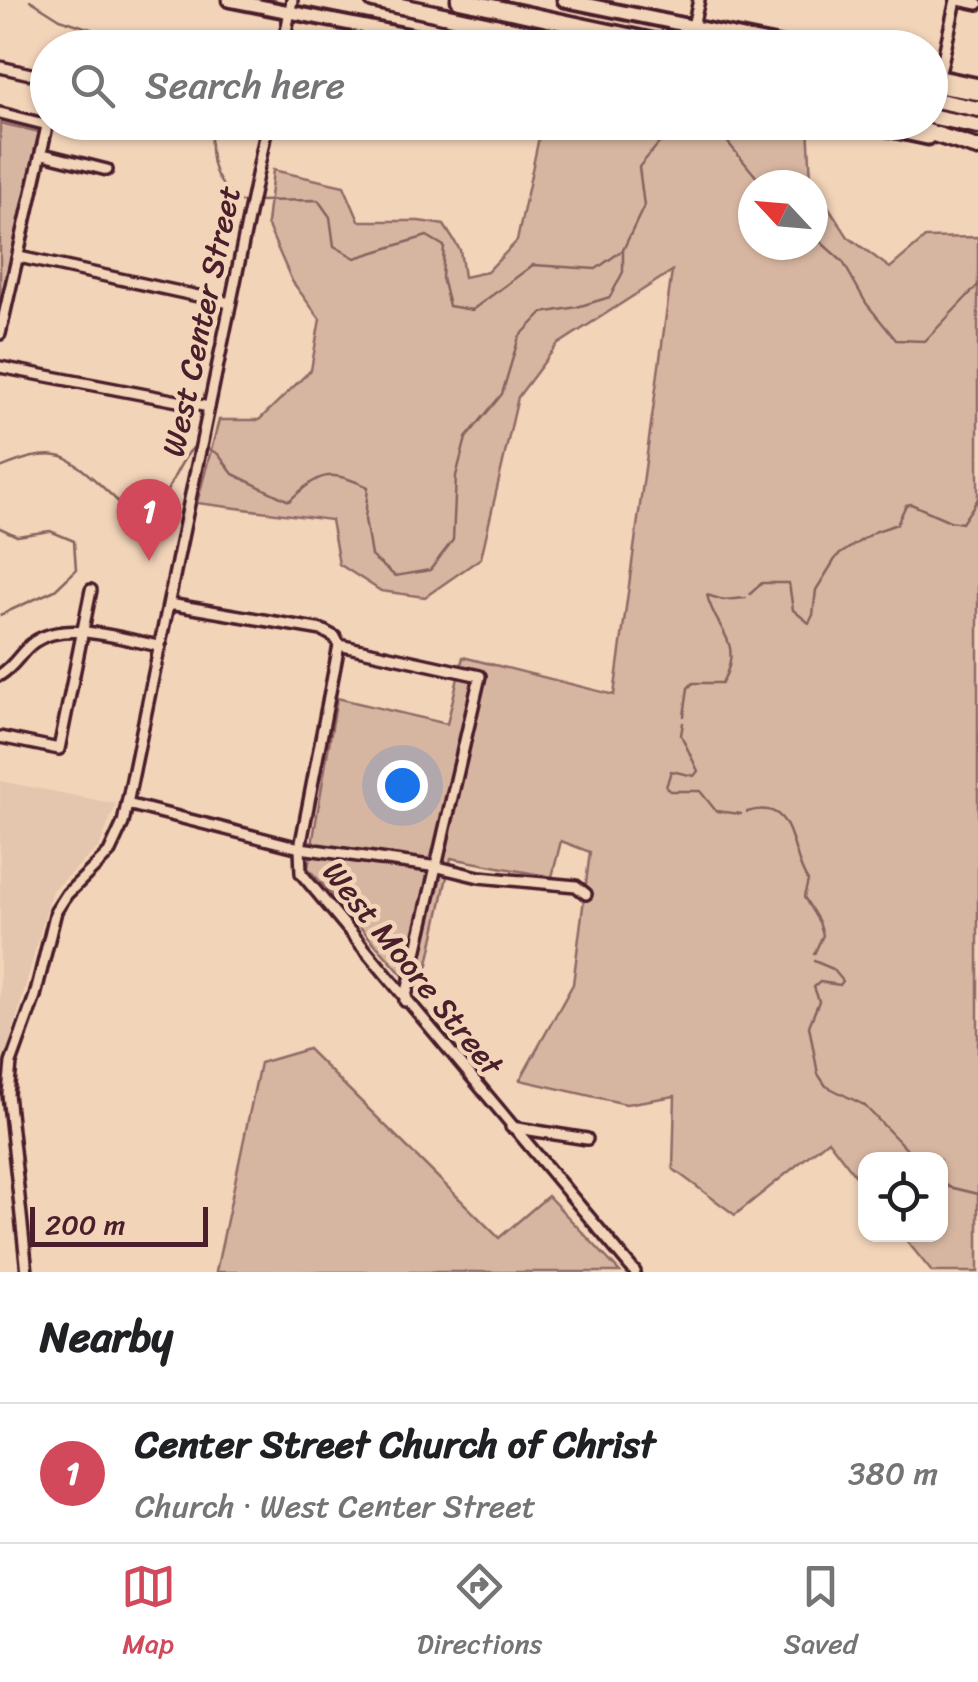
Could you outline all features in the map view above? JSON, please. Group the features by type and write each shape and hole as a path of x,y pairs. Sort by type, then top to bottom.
{"highway":[{"path":"372,0 513,30"},
{"path":"460,0 603,30"},
{"path":"948,82 978,89"},
{"path":"948,103 978,109"},
{"path":"948,120 978,126"},
{"path":"948,138 978,148"}],"main road":[{"path":"230,0 291,6 394,30"},
{"path":"569,0 712,30"},
{"path":"940,140 978,148"}],"street":[{"path":"693,26 700,0"},
{"path":"948,30 957,0 978,4"},
{"path":"0,67 30,74"},
{"path":"0,113 30,120"},
{"path":"0,334 45,140"},
{"name":"West Center Street","path":"27,1272 8,1094 11,1063 35,996 56,911 67,894 109,853 119,836 128,804 264,140"},
{"path":"43,154 107,170"},
{"path":"19,257 230,302"},
{"path":"0,367 209,407"},
{"path":"0,737 59,749 92,590"},
{"path":"169,604 322,630 334,636 339,645 480,676 406,1001"},
{"path":"0,675 15,666 34,642 60,632 160,646"},
{"name":"West Moore Street","path":"339,645 300,848 298,864 306,882 635,1272"},
{"path":"128,804 300,848 438,867 479,878 576,886 586,894"},
{"path":"0,1060 11,1063"},
{"path":"512,1127 587,1139"}],"shaded area":[{"path":"0,123 30,130 30,140 37,140 0,308"},
{"path":"538,140 809,140 810,170 738,170 738,260 828,260 828,206 848,237 890,268 925,238 978,237 978,1272 932,1272 908,1242 948,1242 948,1152 858,1152 858,1179 828,1140 735,1215 673,1169 675,1096 626,1104 520,1080 573,984 590,852 561,841 552,877 451,858 421,996 308,868 337,698 447,724 463,657 614,695 672,271 557,345 518,397 481,558 425,597 381,591 339,564 331,520 197,503 219,420 259,420 311,370 320,319 292,281 267,224 273,170 344,186 359,221 444,225 460,250 464,277 487,272 517,241"},
{"path":"0,781 116,804 99,847 52,890 0,1078"},
{"path":"308,1049 499,1238 548,1196 620,1272 216,1272 260,1063"}],"waterway":[{"path":"30,0 60,19 94,30"},
{"path":"212,140 217,177 230,194 240,202 248,202"},
{"path":"256,201 318,200 330,217 334,246 355,258 427,236 444,246 442,278 449,306 472,310 533,265 596,269 623,250 644,206 639,167 662,140"},
{"path":"726,140 751,170"},
{"path":"828,248 843,262 866,303 896,340 925,341 978,285"},
{"path":"203,446 218,454 233,474 289,501 326,476 368,487 365,519 371,556 395,576 430,570 453,540 456,476 466,438 502,394 519,337 542,313 610,297 623,272 623,250"},
{"path":"0,468 38,456 62,457 88,474 134,518 153,518 196,446"},
{"path":"750,594 762,583 789,583 793,610 809,623 816,590 837,556 874,532 897,524 906,505 962,523 978,499"},
{"path":"0,528 17,536 50,531 74,541 76,570 55,590 0,615"},
{"path":"684,716 688,688 693,683 722,683 731,657 730,646 707,595 723,600 746,598"},
{"path":"683,723 681,735 698,771 694,776 671,771 666,787 670,791 700,791 716,811 741,814"},
{"path":"747,812 775,812 789,830 808,881 804,897 823,935 814,954"},
{"path":"814,961 833,969 843,981 840,985 820,982 814,987 819,1001 809,1026 818,1074 826,1086 864,1105 909,1152"},
{"path":"948,1186 978,1194"}],"place":[{"name":"Center Street Church of Christ","path":"149,561"}]}
